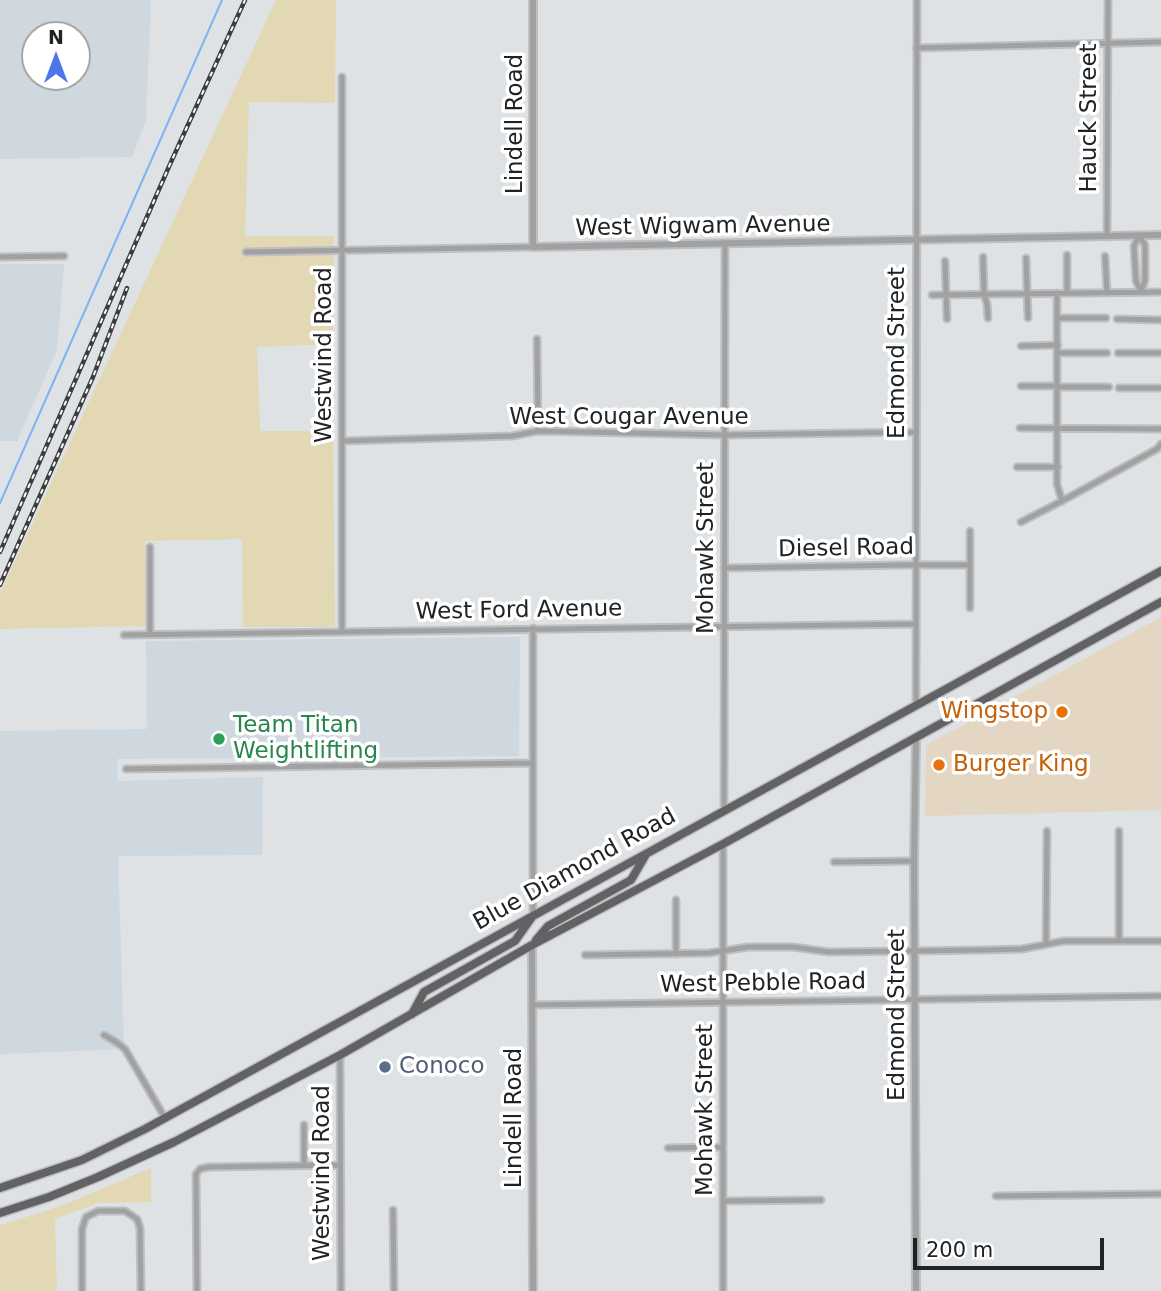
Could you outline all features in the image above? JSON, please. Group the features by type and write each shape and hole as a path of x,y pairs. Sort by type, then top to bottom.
{"highway":[{"name":"Blue Diamond Road","path":"0,1188 82,1160 165,1118 1161,571"},
{"name":"Blue Diamond Road","path":"0,1213 98,1177 149,1154 340,1055 532,945 723,844 1161,602"},
{"path":"532,945 548,926 631,880 646,853"},
{"path":"412,1014 424,992 515,940 533,915"}],"street":[{"name":"Lindell Road","path":"533,0 533,247"},
{"name":"Edmond Street","path":"916,0 916,705"},
{"name":"Hauck Street","path":"1107,237 1108,0"},
{"path":"916,48 1161,42"},
{"name":"Westwind Road","path":"342,77 342,632"},
{"path":"1139,236 1145,245 1145,280 1141,292 1136,281 1134,246 1139,236"},
{"name":"West Wigwam Avenue","path":"246,252 1161,236"},
{"name":"Mohawk Street","path":"724,810 725,244"},
{"path":"0,257 64,256"},
{"path":"1066,256 1067,293"},
{"path":"1105,256 1107,293"},
{"path":"983,257 988,318"},
{"path":"1026,258 1028,318"},
{"path":"946,261 947,319"},
{"path":"932,295 1161,292"},
{"path":"1057,293 1057,484 1062,501"},
{"path":"1057,318 1106,318"},
{"path":"1117,319 1161,320"},
{"path":"537,339 538,431"},
{"path":"1021,346 1107,353"},
{"path":"1118,353 1161,353"},
{"path":"1021,386 1109,387"},
{"path":"1119,388 1161,388"},
{"path":"1020,428 1161,429"},
{"name":"West Cougar Avenue","path":"342,442 500,436 538,431 725,435 916,432"},
{"path":"1021,522 1157,449 1161,444"},
{"path":"1017,467 1058,467"},
{"path":"970,531 970,608"},
{"path":"150,547 150,634"},
{"name":"Diesel Road","path":"724,568 970,565"},
{"name":"West Ford Avenue","path":"124,635 916,624"},
{"path":"533,628 533,915"},
{"name":"Edmond Street","path":"916,738 916,1291"},
{"path":"126,769 533,763"},
{"path":"1046,944 1047,831"},
{"path":"1119,831 1119,941"},
{"name":"Mohawk Street","path":"723,844 723,1291"},
{"path":"834,862 915,861"},
{"path":"676,900 676,954"},
{"path":"585,955 709,953 748,947 793,947 829,952 1022,949 1064,941 1161,941"},
{"name":"Lindell Road","path":"532,945 533,1291"},
{"name":"West Pebble Road","path":"532,1005 1161,996"},
{"path":"104,1035 125,1049 165,1118"},
{"name":"Westwind Road","path":"340,1055 341,1291"},
{"path":"304,1125 304,1166"},
{"path":"668,1148 723,1147"},
{"path":"197,1291 196,1174 200,1170 209,1167 340,1165"},
{"path":"996,1196 1161,1194"},
{"path":"724,1201 821,1200"},
{"path":"393,1210 394,1291"},
{"path":"82,1291 82,1229 86,1217 98,1211 125,1211 137,1219 140,1228 141,1291"}],"shaded area":[{"path":"0,0 151,0 146,120 132,157 0,159"},
{"path":"0,264 64,264 57,350 17,441 0,441"},
{"path":"1161,617 1161,810 925,816 926,745"},
{"path":"520,637 519,756 117,759 118,781 263,777 262,855 118,856 124,1049 0,1054 0,731 147,729 146,641"}],"sand":[{"path":"276,0 336,0 335,103 249,102 245,236 334,236 333,344 257,347 260,431 333,431 335,627 243,627 242,539 145,541 147,626 0,629 0,593"},
{"path":"151,1168 151,1202 98,1203 55,1219 57,1291 0,1291 0,1225 61,1206"}],"waterway":[{"path":"0,503 222,0"}],"railway":[{"path":"0,552 245,0"},
{"path":"0,585 93,377 127,288"}],"place":[{"name":"Wingstop","path":"1062,712"},
{"name":"Team Titan Weightlifting","path":"219,739"},
{"name":"Burger King","path":"939,765"},
{"name":"Conoco","path":"385,1067"}]}
